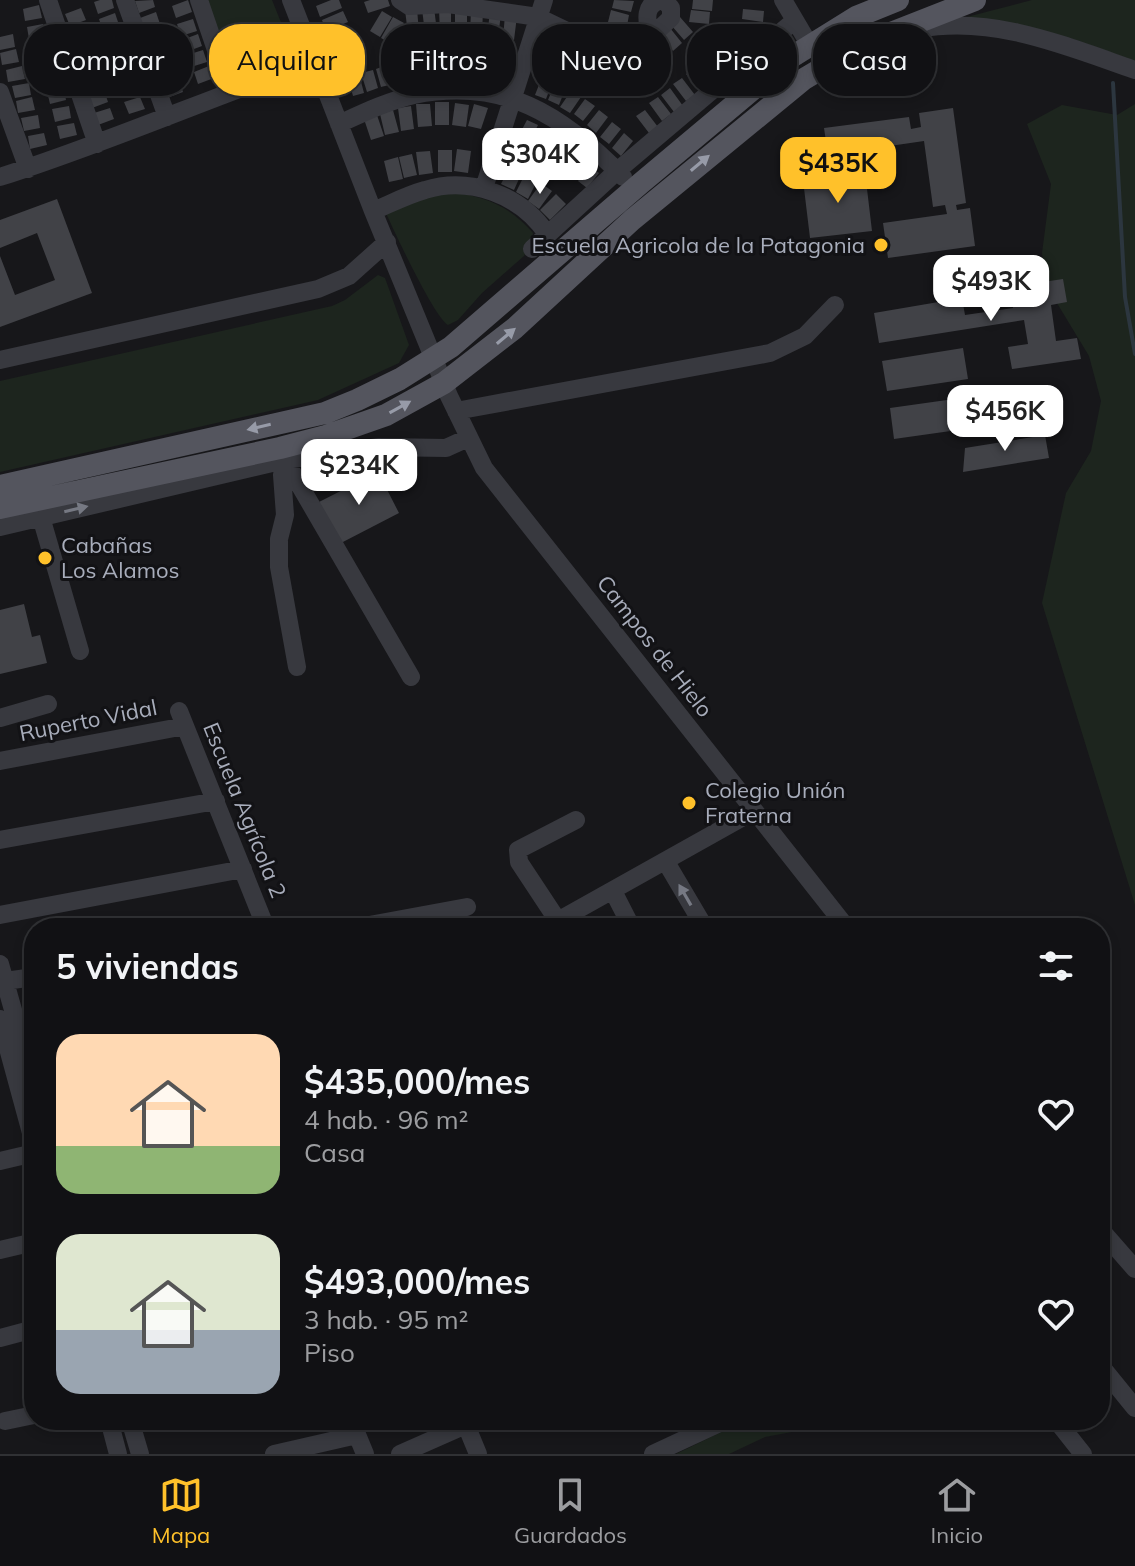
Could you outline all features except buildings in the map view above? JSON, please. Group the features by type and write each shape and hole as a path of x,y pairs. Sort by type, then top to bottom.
{"main road":[{"path":"0,486 325,413 357,400 434,358 466,335 635,188 809,44 856,17 898,0"},
{"path":"913,24 975,0"},
{"path":"0,508 326,436 386,415 444,383 515,328 632,220 754,118 813,74"}],"street":[{"path":"48,0 97,144"},
{"path":"125,0 167,117"},
{"path":"199,0 209,29"},
{"path":"291,0 300,24"},
{"path":"400,0 409,6 444,2 541,8 567,24"},
{"path":"783,0 809,44"},
{"path":"484,188 541,8"},
{"path":"532,249 617,171 794,21"},
{"path":"936,26 1002,29 1063,45 1135,70"},
{"path":"0,92 28,169"},
{"path":"339,124 394,101 433,92 473,92 513,100 564,123 593,146 635,188"},
{"path":"0,177 97,144 218,96"},
{"path":"328,96 434,358"},
{"path":"373,211 427,189 459,186 484,188 513,201 538,221 547,234"},
{"path":"0,360 318,289 349,276 387,242"},
{"path":"456,411 770,353 805,336 835,305"},
{"name":"Campos de Hielo","path":"434,358 468,438 492,478 839,918"},
{"path":"0,527 285,460 379,447 446,448 468,438"},
{"path":"285,460 282,475 285,515 279,539 279,567 297,667"},
{"path":"285,460 411,677"},
{"path":"41,517 80,651"},
{"path":"0,718 48,704"},
{"name":"Ruperto Vidal","path":"0,761 182,718"},
{"name":"Escuela Agrícola 2","path":"182,718 262,918"},
{"path":"0,840 216,801"},
{"path":"564,918 754,811"},
{"path":"547,918 519,862 518,850 576,820"},
{"path":"666,862 699,918"},
{"path":"0,915 243,869"},
{"path":"613,891 627,918"},
{"path":"407,918 467,907"},
{"path":"24,976 2,973 24,1093"},
{"path":"0,1019 18,1062"},
{"path":"0,1161 24,1155"},
{"path":"1110,1242 1135,1269"},
{"path":"0,1250 24,1244"},
{"path":"0,1338 24,1332"},
{"path":"1110,1377 1135,1408"},
{"path":"5,1421 24,1417"},
{"path":"112,1430 118,1454"},
{"path":"133,1430 140,1454"},
{"path":"274,1454 345,1430"},
{"path":"355,1430 365,1454"},
{"path":"400,1454 452,1430"},
{"path":"471,1430 478,1454"},
{"path":"653,1454 696,1430"},
{"path":"1064,1430 1083,1454"}],"shaded area":[{"path":"206,0 272,0 282,24 213,24"},
{"path":"1032,0 1135,0 1135,61 1029,27 963,18"},
{"path":"1135,104 1135,905 1042,603 1066,493 1091,451 1101,401 1089,356 1046,285 1042,253 1051,184 1027,124 1062,105 1117,115"},
{"path":"448,191 495,203 533,233 524,256 482,293 458,320 448,325 424,291 385,211"},
{"path":"378,275 385,278 409,345 399,363 318,400 0,472 0,381 332,306"},
{"path":"725,1430 803,1430 765,1437 729,1454 676,1454"}],"waterway":[{"path":"1113,83 1125,297 1135,354"}],"place":[{"name":"Escuela Agricola de la Patagonia","path":"881,245"},
{"name":"Cabañas Los Alamos","path":"45,558"},
{"name":"Colegio Unión Fraterna","path":"689,803"}]}
